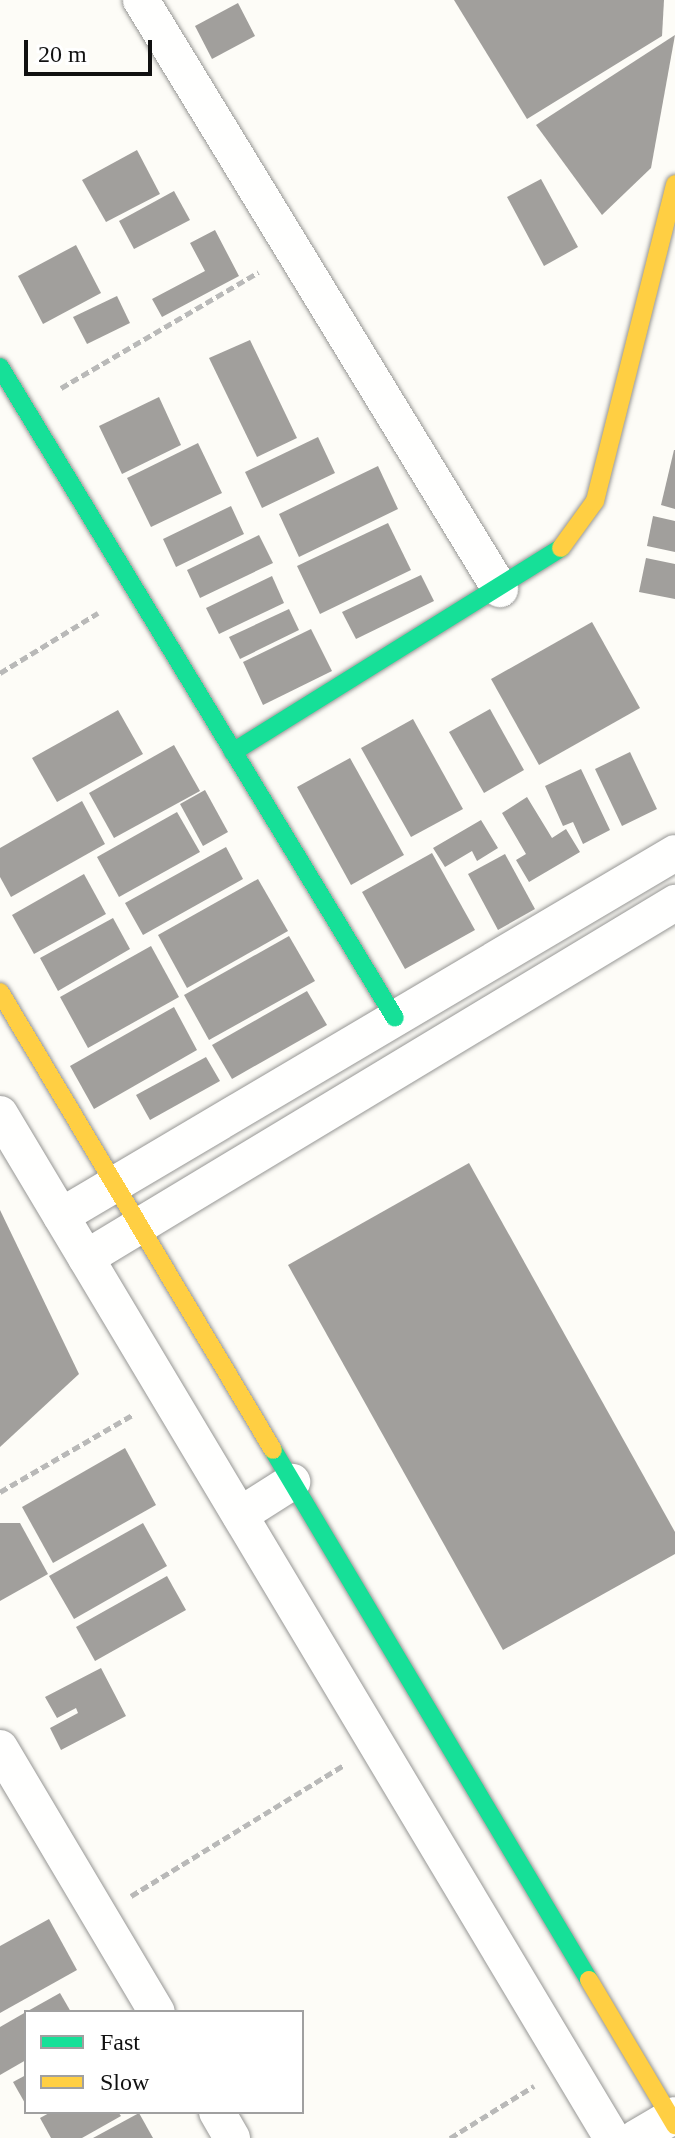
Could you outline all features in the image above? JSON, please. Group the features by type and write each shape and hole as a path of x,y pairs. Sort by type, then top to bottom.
{"street":[{"path":"141,0 500,589"},
{"path":"233,752 560,549 595,501 675,184"},
{"path":"0,367 233,752 408,1010 446,1041"},
{"path":"61,1216 675,853"},
{"path":"86,1258 675,903"},
{"path":"0,992 674,2119 636,2138"},
{"path":"0,1114 612,2138"},
{"path":"240,1515 292,1482"},
{"path":"0,1748 156,2010"},
{"path":"218,2114 232,2138"}],"path":[{"path":"26,409 294,251"},
{"path":"0,673 135,590"},
{"path":"0,1492 167,1395"},
{"path":"100,1915 377,1745"},
{"path":"450,2138 568,2065"}],"building":[{"path":"454,0 664,0 662,36 527,119"},
{"path":"238,3 255,36 212,59 195,26"},
{"path":"675,35 651,168 602,215 536,125"},
{"path":"137,150 160,194 106,222 82,180"},
{"path":"541,179 578,247 544,266 507,197"},
{"path":"174,191 190,220 134,249 119,221"},
{"path":"215,230 239,276 162,317 152,299 205,271 190,243"},
{"path":"76,245 101,293 43,324 18,276"},
{"path":"117,296 130,323 87,344 73,317"},
{"path":"250,340 297,438 257,457 209,358"},
{"path":"159,397 181,445 122,474 99,426"},
{"path":"318,437 335,473 262,508 245,472"},
{"path":"198,443 222,493 151,527 127,478"},
{"path":"675,450 675,509 661,505"},
{"path":"378,466 398,509 299,557 279,514"},
{"path":"231,506 244,534 176,567 163,539"},
{"path":"653,516 675,521 675,552 647,546"},
{"path":"388,523 411,570 320,614 297,566"},
{"path":"259,535 273,563 200,598 187,570"},
{"path":"646,558 675,564 675,599 639,592"},
{"path":"421,575 434,601 356,639 342,612"},
{"path":"272,576 284,603 219,634 206,608"},
{"path":"289,609 299,630 240,659 229,637"},
{"path":"592,622 640,708 539,765 491,679"},
{"path":"311,629 332,671 263,705 243,662"},
{"path":"490,709 524,770 484,793 449,732"},
{"path":"118,710 143,754 57,802 32,758"},
{"path":"413,719 463,809 411,837 361,748"},
{"path":"174,745 200,791 114,838 89,793"},
{"path":"630,752 657,809 622,826 595,769"},
{"path":"350,758 404,855 351,885 297,787"},
{"path":"581,769 610,830 583,844 573,822 563,826 545,786"},
{"path":"205,790 228,832 203,846 180,804"},
{"path":"527,797 552,838 566,829 580,852 529,882 516,860 526,854 502,813"},
{"path":"82,801 105,844 11,897 0,877 0,848"},
{"path":"177,812 200,852 119,897 97,857"},
{"path":"481,820 498,848 477,861 472,851 445,867 433,848"},
{"path":"226,847 243,879 143,935 125,903"},
{"path":"432,853 475,930 405,969 362,892"},
{"path":"505,854 535,909 498,930 468,874"},
{"path":"84,874 106,914 34,954 12,915"},
{"path":"258,879 288,931 187,988 158,935"},
{"path":"113,918 130,949 58,991 40,958"},
{"path":"289,936 315,981 209,1040 184,995"},
{"path":"151,946 179,997 88,1048 60,997"},
{"path":"307,991 327,1025 232,1079 212,1045"},
{"path":"174,1007 197,1050 94,1109 70,1066"},
{"path":"206,1057 220,1081 150,1120 136,1095"},
{"path":"469,1163 675,1532 675,1554 503,1650 288,1265"},
{"path":"0,1210 79,1374 0,1447"},
{"path":"125,1448 156,1505 53,1563 22,1507"},
{"path":"0,1523 20,1523 48,1574 0,1601"},
{"path":"143,1523 167,1566 74,1619 49,1576"},
{"path":"167,1576 186,1610 95,1661 76,1627"},
{"path":"101,1668 126,1716 61,1750 50,1728 78,1713 76,1708 57,1718 45,1697"},
{"path":"49,1919 77,1970 0,2013 0,1946"},
{"path":"60,1993 70,2010 30,2010"},
{"path":"24,2013 24,2061 0,2075 0,2027"},
{"path":"24,2076 24,2101 13,2082"},
{"path":"47,2114 121,2116 82,2138 51,2138 40,2118"},
{"path":"140,2114 153,2138 93,2138"}],"traffic: fast":[{"path":"0,367 395,1018"},
{"path":"233,752 561,548"},
{"path":"273,1450 589,1980"}],"traffic: slow":[{"path":"561,548 595,501 675,184"},
{"path":"0,992 273,1450"},
{"path":"589,1980 675,2125"}]}
